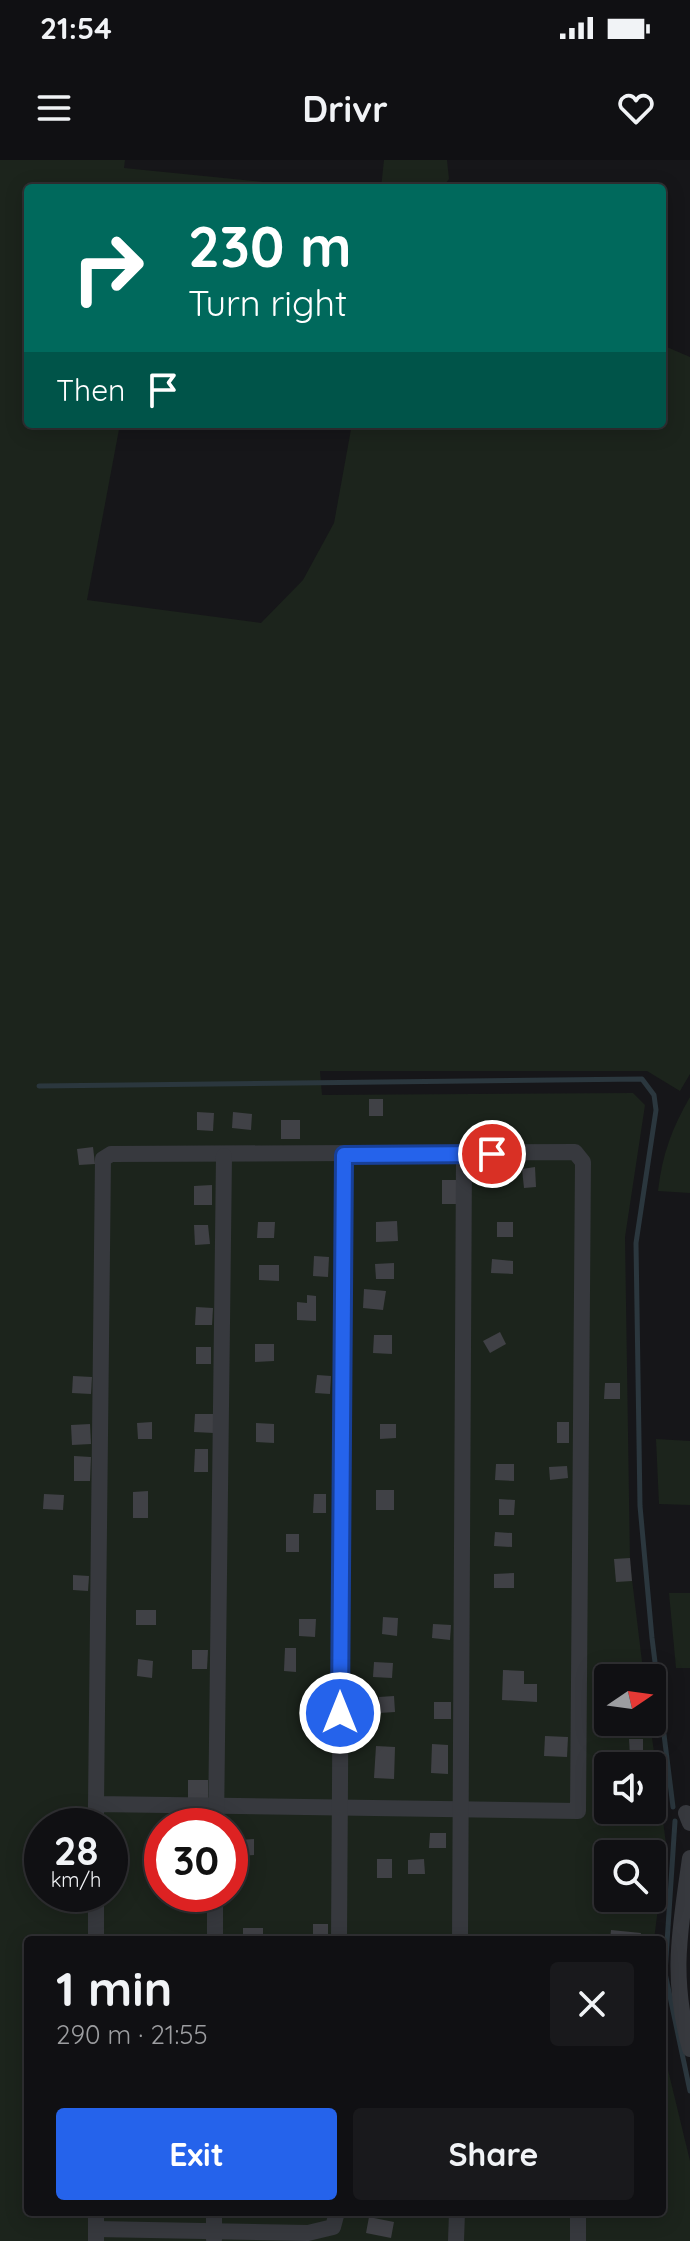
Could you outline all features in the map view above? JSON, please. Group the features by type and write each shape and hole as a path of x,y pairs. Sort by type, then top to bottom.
{"street":[{"path":"96,1804 578,1811 583,1162 575,1152 224,1156 111,1154 103,1159 96,1804 96,1808"},
{"path":"460,1936 464,1154"},
{"path":"339,1936 344,1155"},
{"path":"216,1807 224,1156"},
{"path":"690,1858 677,1957 677,1989 690,2049"},
{"path":"96,1912 96,1936"},
{"path":"215,1912 215,1936"},
{"path":"214,2216 214,2237"},
{"path":"456,2241 457,2216"},
{"path":"578,2216 578,2241"},
{"path":"96,2227 214,2237 308,2233 334,2227"}],"shaded area":[{"path":"0,160 125,160 124,168 283,184 24,184 24,428 119,428 87,600 261,623 303,580 334,523 351,428 666,428 666,347 690,357 690,1074 680,1091 647,1071 320,1071 322,1095 633,1093 645,1105 625,1237 630,1563 642,1664 594,1664 594,1736 652,1736 654,1752 594,1752 594,1824 663,1824 665,1840 594,1840 594,1912 658,1912 654,1936 24,1936 24,2216 666,2216 666,2062 690,2161 690,2241 0,2241"},
{"path":"384,160 447,160 449,179 445,184 381,184"},
{"path":"690,1097 690,1193 658,1191 669,1142"},
{"path":"656,1439 690,1441 690,1505 659,1504"},
{"path":"669,1593 690,1593 690,1668 676,1668"}],"building":[{"path":"369,1099 383,1099 383,1116 369,1116"},
{"path":"197,1112 214,1113 213,1131 197,1130"},
{"path":"233,1112 252,1114 251,1130 232,1128"},
{"path":"281,1120 300,1120 300,1139 281,1139"},
{"path":"93,1147 95,1164 79,1165 77,1149"},
{"path":"535,1167 536,1187 524,1188 522,1169"},
{"path":"442,1180 456,1180 456,1204 442,1204"},
{"path":"212,1185 212,1205 194,1205 194,1186"},
{"path":"397,1221 398,1241 376,1242 376,1222"},
{"path":"258,1222 275,1222 274,1238 257,1238"},
{"path":"497,1222 513,1222 513,1237 497,1237"},
{"path":"194,1225 208,1225 210,1244 195,1245"},
{"path":"314,1256 329,1257 328,1277 313,1276"},
{"path":"492,1259 513,1261 513,1274 491,1273"},
{"path":"394,1263 394,1279 376,1279 375,1264"},
{"path":"259,1265 279,1265 279,1281 259,1280"},
{"path":"364,1289 386,1291 383,1310 363,1308"},
{"path":"307,1295 316,1296 316,1321 297,1320 297,1302 307,1303"},
{"path":"196,1307 213,1308 212,1325 195,1325"},
{"path":"500,1332 506,1344 490,1353 483,1341"},
{"path":"374,1335 392,1335 392,1354 373,1353"},
{"path":"255,1344 274,1344 274,1361 255,1362"},
{"path":"196,1347 211,1347 211,1364 196,1364"},
{"path":"317,1375 331,1376 330,1394 315,1393"},
{"path":"73,1376 92,1377 91,1394 72,1393"},
{"path":"605,1383 620,1383 620,1399 604,1399"},
{"path":"195,1414 215,1414 214,1433 194,1432"},
{"path":"152,1422 152,1439 138,1439 137,1423"},
{"path":"557,1422 569,1422 569,1443 557,1443"},
{"path":"256,1423 274,1424 274,1443 256,1442"},
{"path":"90,1424 91,1444 72,1445 71,1425"},
{"path":"380,1424 396,1424 396,1438 380,1439"},
{"path":"195,1449 208,1449 208,1472 194,1472"},
{"path":"74,1456 91,1457 90,1481 74,1481"},
{"path":"496,1464 514,1464 514,1481 495,1480"},
{"path":"567,1466 568,1478 550,1480 549,1467"},
{"path":"376,1490 394,1490 394,1510 376,1510"},
{"path":"148,1491 148,1518 133,1518 133,1492"},
{"path":"44,1494 64,1495 63,1510 43,1509"},
{"path":"314,1494 326,1494 326,1513 313,1513"},
{"path":"499,1499 515,1500 514,1515 499,1515"},
{"path":"495,1532 512,1533 512,1547 494,1546"},
{"path":"286,1534 299,1534 299,1552 286,1552"},
{"path":"630,1558 632,1581 616,1582 614,1559"},
{"path":"514,1573 514,1588 494,1588 494,1574"},
{"path":"73,1575 89,1576 88,1591 73,1590"},
{"path":"136,1610 156,1610 156,1625 136,1625"},
{"path":"383,1617 398,1618 397,1636 382,1634"},
{"path":"299,1619 316,1619 315,1637 299,1636"},
{"path":"433,1624 451,1625 450,1640 432,1638"},
{"path":"285,1648 296,1648 296,1672 284,1671"},
{"path":"192,1650 208,1650 207,1669 192,1669"},
{"path":"138,1659 153,1661 152,1678 137,1676"},
{"path":"374,1662 393,1663 392,1678 373,1677"},
{"path":"503,1670 524,1671 524,1684 537,1684 537,1702 502,1700"},
{"path":"394,1696 395,1712 379,1713 379,1697"},
{"path":"434,1702 451,1702 451,1719 434,1719"},
{"path":"545,1736 568,1737 567,1757 544,1756"},
{"path":"629,1739 643,1739 643,1752 630,1752"},
{"path":"432,1744 448,1745 448,1774 431,1773"},
{"path":"376,1746 395,1747 394,1779 374,1778"},
{"path":"188,1780 208,1780 208,1800 188,1800"},
{"path":"430,1833 446,1833 446,1848 429,1848"},
{"path":"248,1839 254,1839 254,1855 248,1855"},
{"path":"377,1859 392,1859 392,1878 377,1878"},
{"path":"424,1859 425,1874 408,1874 408,1860"},
{"path":"313,1924 328,1924 328,1936 313,1936"},
{"path":"243,1928 263,1928 263,1936 243,1936"},
{"path":"611,1930 641,1933 641,1936 610,1936"},
{"path":"369,2217 394,2222 391,2238 366,2233"}],"waterway":[{"path":"39,1086 642,1079 654,1095 656,1110 636,1243 640,1506 652,1638 673,1807"},
{"path":"666,1958 675,1821"},
{"path":"666,1978 690,2091"}],"route":[{"path":"340,1713 344,1155 492,1154"}]}
